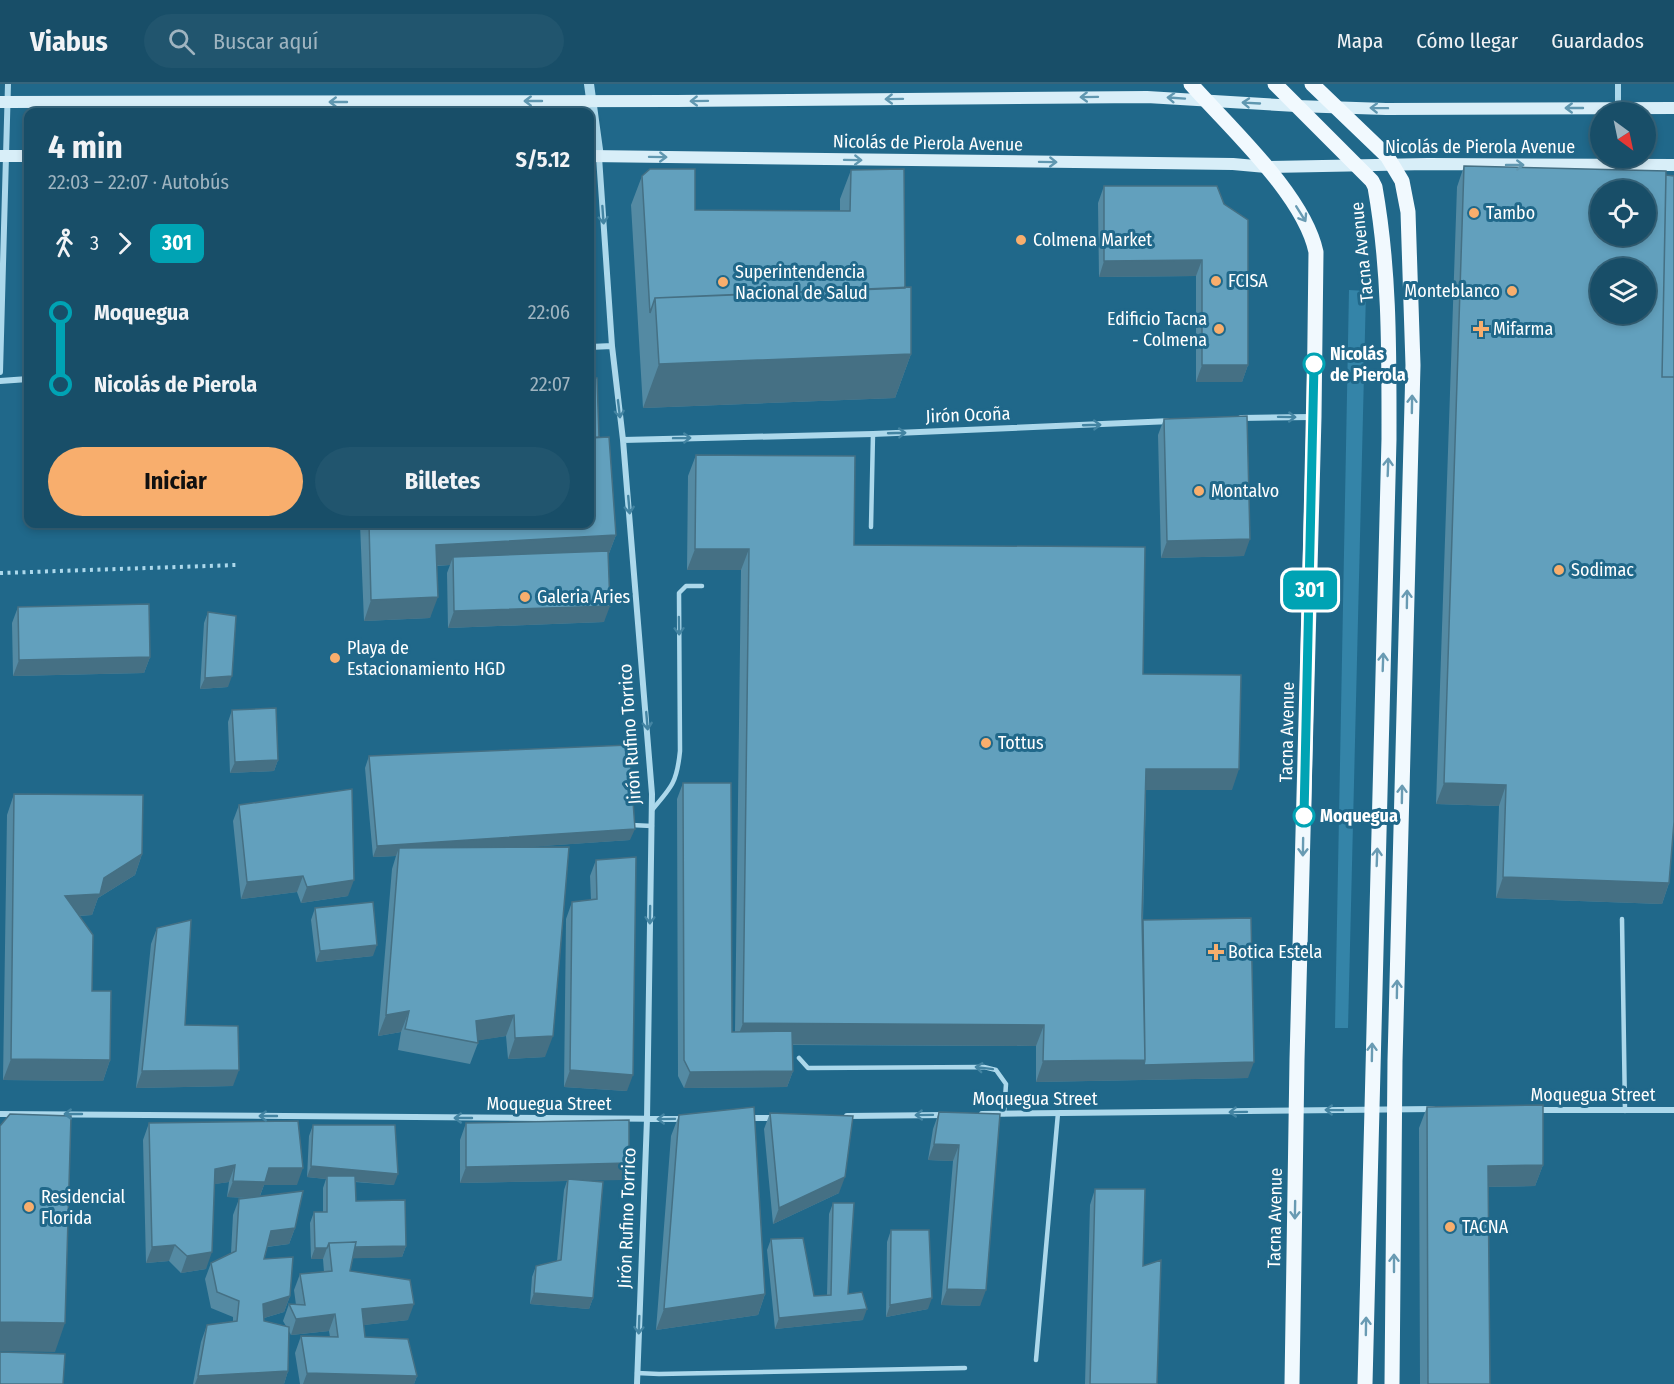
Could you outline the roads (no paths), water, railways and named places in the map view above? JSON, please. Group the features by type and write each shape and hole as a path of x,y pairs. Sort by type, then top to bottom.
{"main road":[{"name":"Tacna Avenue","path":"1191,84 1266,167 1306,222 1316,252 1292,1384"},
{"name":"Tacna Avenue","path":"1275,84 1358,167 1375,188 1383,242 1389,330 1389,439 1365,1384"},
{"path":"1312,84 1387,156 1404,189 1408,212 1413,365 1395,1110 1392,1384"},
{"path":"3,102 1136,97 1296,106 1590,110"},
{"path":"1656,109 1674,108"},
{"path":"2,156 24,156"},
{"name":"Nicolás de Pierola Avenue","path":"594,157 1224,164 1266,167 1590,161"},
{"name":"Nicolás de Pierola Avenue","path":"1656,164 1674,165"}],"street":[{"path":"0,372 3,102 8,84"},
{"name":"Jirón Rufino Torrico","path":"589,84 591,108"},
{"path":"1618,84 1618,102"},
{"name":"Jirón Rufino Torrico","path":"594,157 623,440 652,810 647,1119 637,1384"},
{"path":"594,347 612,346"},
{"path":"0,381 24,379"},
{"path":"1229,419 1314,417"},
{"name":"Jirón Ocoña","path":"623,440 873,434 1181,421"},
{"name":"Moquegua Street","path":"969,1114 1442,1109"},
{"name":"Moquegua Street","path":"1533,1110 1674,1110"},
{"name":"Moquegua Street","path":"0,1114 693,1119"},
{"name":"Moquegua Street","path":"842,1116 957,1114"},
{"path":"738,1118 784,1118"}],"lane":[{"path":"871,527 873,434"},
{"path":"652,810 672,787 678,772 680,752 678,593 686,586 702,586"},
{"path":"630,825 652,826"},
{"path":"1622,919 1625,1111"},
{"path":"799,1058 808,1068 984,1067 996,1070 1006,1084 1004,1114"},
{"path":"1036,1360 1058,1113"},
{"path":"638,1373 965,1368"}],"place":[{"name":"Tambo","path":"1474,213"},
{"name":"Colmena Market","path":"1021,240"},
{"name":"FCISA","path":"1216,281"},
{"name":"Superintendencia Nacional de Salud","path":"723,282"},
{"name":"Monteblanco","path":"1512,291"},
{"name":"Edificio Tacna - Colmena","path":"1219,329"},
{"name":"Mifarma","path":"1481,329"},
{"name":"Nicolás de Pierola","path":"1314,364"},
{"name":"Montalvo","path":"1199,491"},
{"name":"Sodimac","path":"1559,570"},
{"name":"Galeria Aries","path":"525,597"},
{"name":"Playa de Estacionamiento HGD","path":"335,658"},
{"name":"Tottus","path":"986,743"},
{"name":"Moquegua","path":"1304,816"},
{"name":"Botica Estela","path":"1216,952"},
{"name":"Residencial Florida","path":"29,1207"},
{"name":"TACNA","path":"1450,1227"}]}
